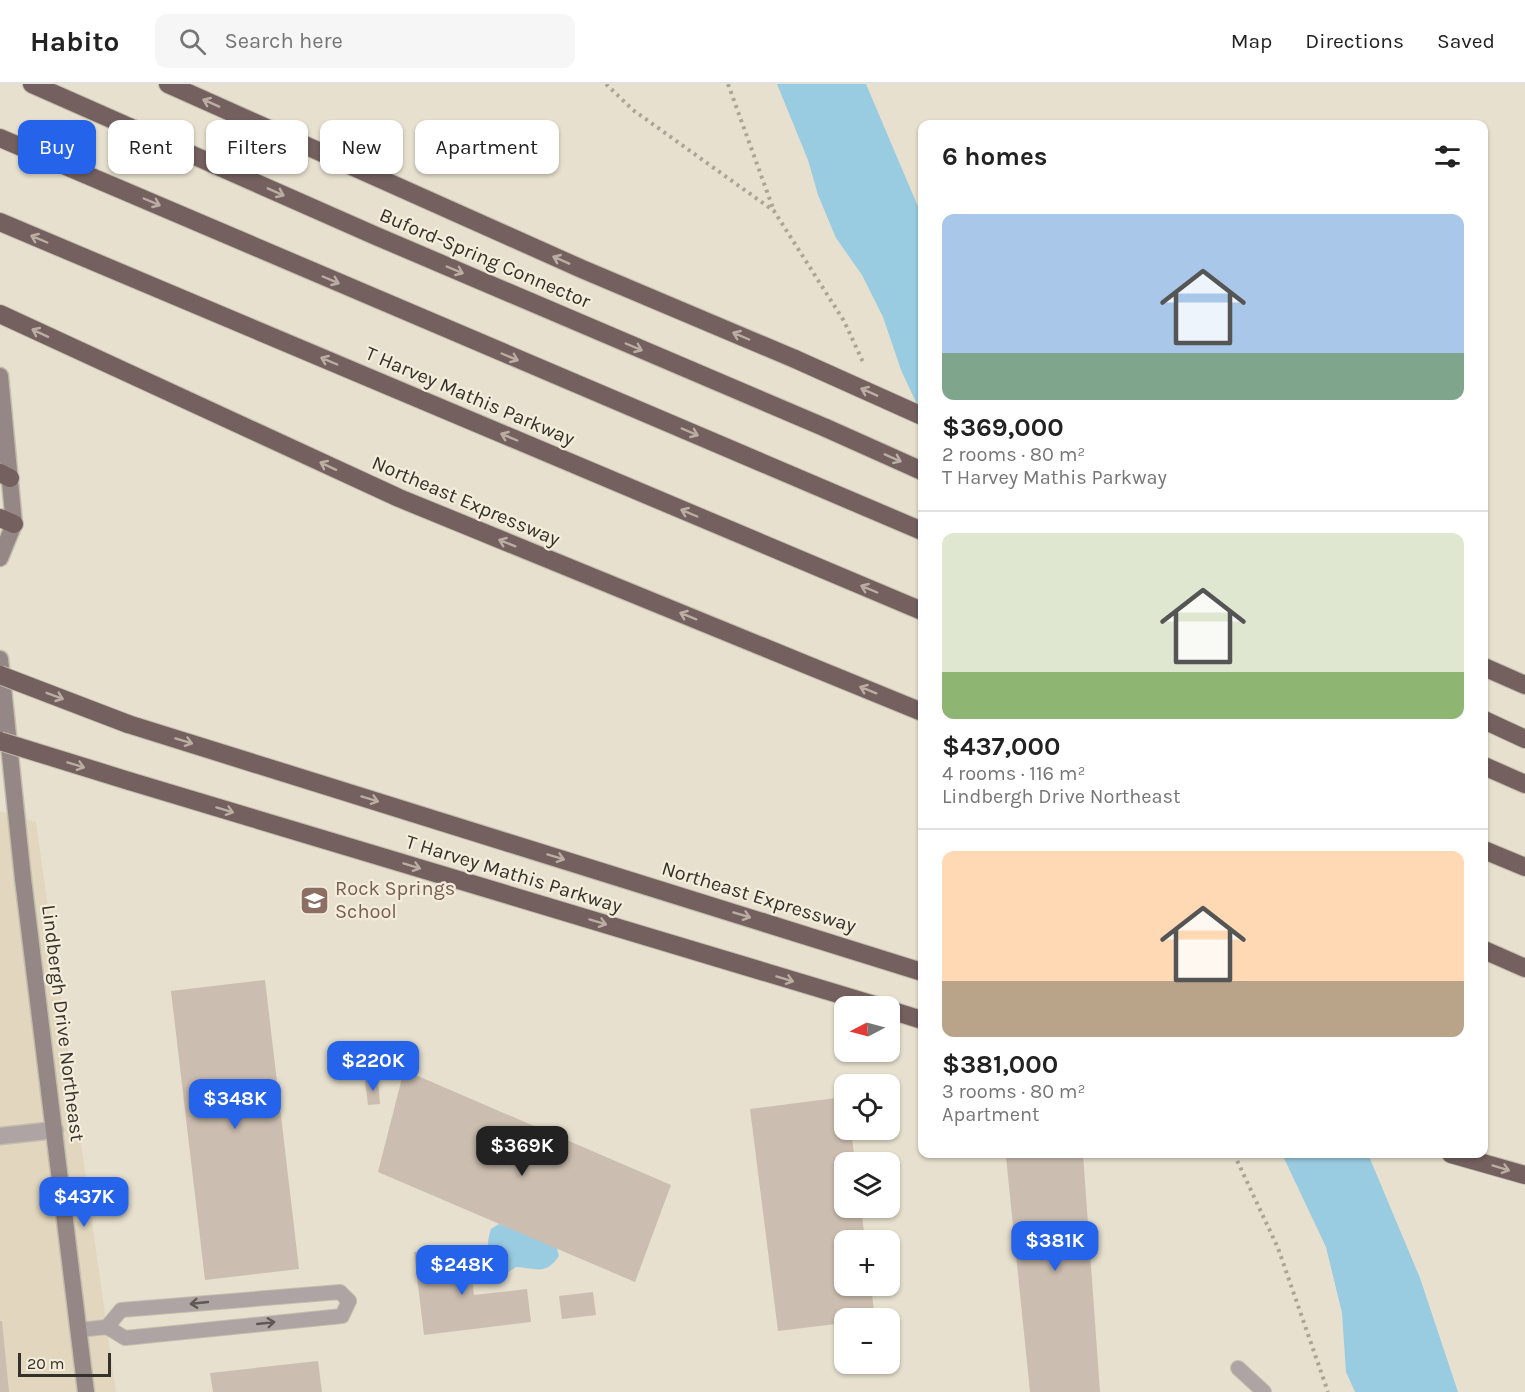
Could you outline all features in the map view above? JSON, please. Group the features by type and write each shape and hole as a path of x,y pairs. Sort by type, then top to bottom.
{"highway":[{"name":"Buford-Spring Connector","path":"32,84 376,236 918,469"},
{"name":"Buford-Spring Connector","path":"168,84 582,269 795,359 918,414"},
{"path":"0,138 918,529"},
{"name":"T Harvey Mathis Parkway","path":"0,222 918,609"},
{"name":"Northeast Expressway","path":"0,314 399,498 918,710"},
{"path":"1488,669 1525,686"},
{"name":"Northeast Expressway","path":"0,675 128,724 918,971"},
{"path":"1488,722 1525,739"},
{"name":"T Harvey Mathis Parkway","path":"0,741 845,996"},
{"path":"1488,768 1525,784"},
{"path":"1488,852 1525,867"},
{"path":"1488,952 1525,968"},
{"path":"900,1013 918,1019"},
{"path":"1466,1158 1525,1176"}],"main road":[{"path":"0,376 7,521 0,558"},
{"name":"Lindbergh Drive Northeast","path":"0,659 23,879 86,1392"}],"street":[{"path":"0,1136 55,1130"}],"lane":[{"path":"79,1330 107,1326 121,1310 340,1292 355,1300 342,1316 125,1338 107,1326"},
{"path":"238,1299 241,1326"},
{"path":"1238,1368 1264,1392"}],"path":[{"path":"606,84 633,110 774,211"},
{"path":"728,84 774,211 844,321 864,363"},
{"path":"1236,1158 1278,1248 1328,1392"}],"shaded area":[{"path":"0,811 36,822 116,1392 0,1392"}],"water":[{"path":"777,84 866,84 918,207 918,406 901,370 883,317 862,275 836,238 818,195 808,160"},
{"path":"1284,1158 1370,1158 1420,1278 1458,1392 1355,1392 1346,1372 1342,1313 1326,1247"},
{"path":"499,1224 555,1242 559,1256 545,1269 516,1267 504,1275 494,1273 498,1263 488,1247 488,1239 491,1229"}],"building":[{"path":"265,980 299,1269 205,1280 171,991"},
{"path":"404,1070 671,1185 635,1282 378,1172"},
{"path":"378,1080 380,1104 368,1105 365,1081"},
{"path":"834,1098 834,1140 852,1140 854,1152 834,1152 834,1218 862,1218 864,1230 834,1230 834,1296 872,1296 874,1308 834,1308 834,1324 778,1331 750,1109"},
{"path":"1006,1158 1083,1158 1100,1392 1030,1392"},
{"path":"468,1246 474,1295 527,1289 531,1322 424,1335 414,1252"},
{"path":"593,1292 596,1315 562,1319 559,1296"},
{"path":"0,1321 2,1321 9,1392 0,1392"},
{"path":"318,1361 322,1392 213,1392 210,1373"}],"place":[{"name":"Rock Springs School","path":"314,900"}]}
